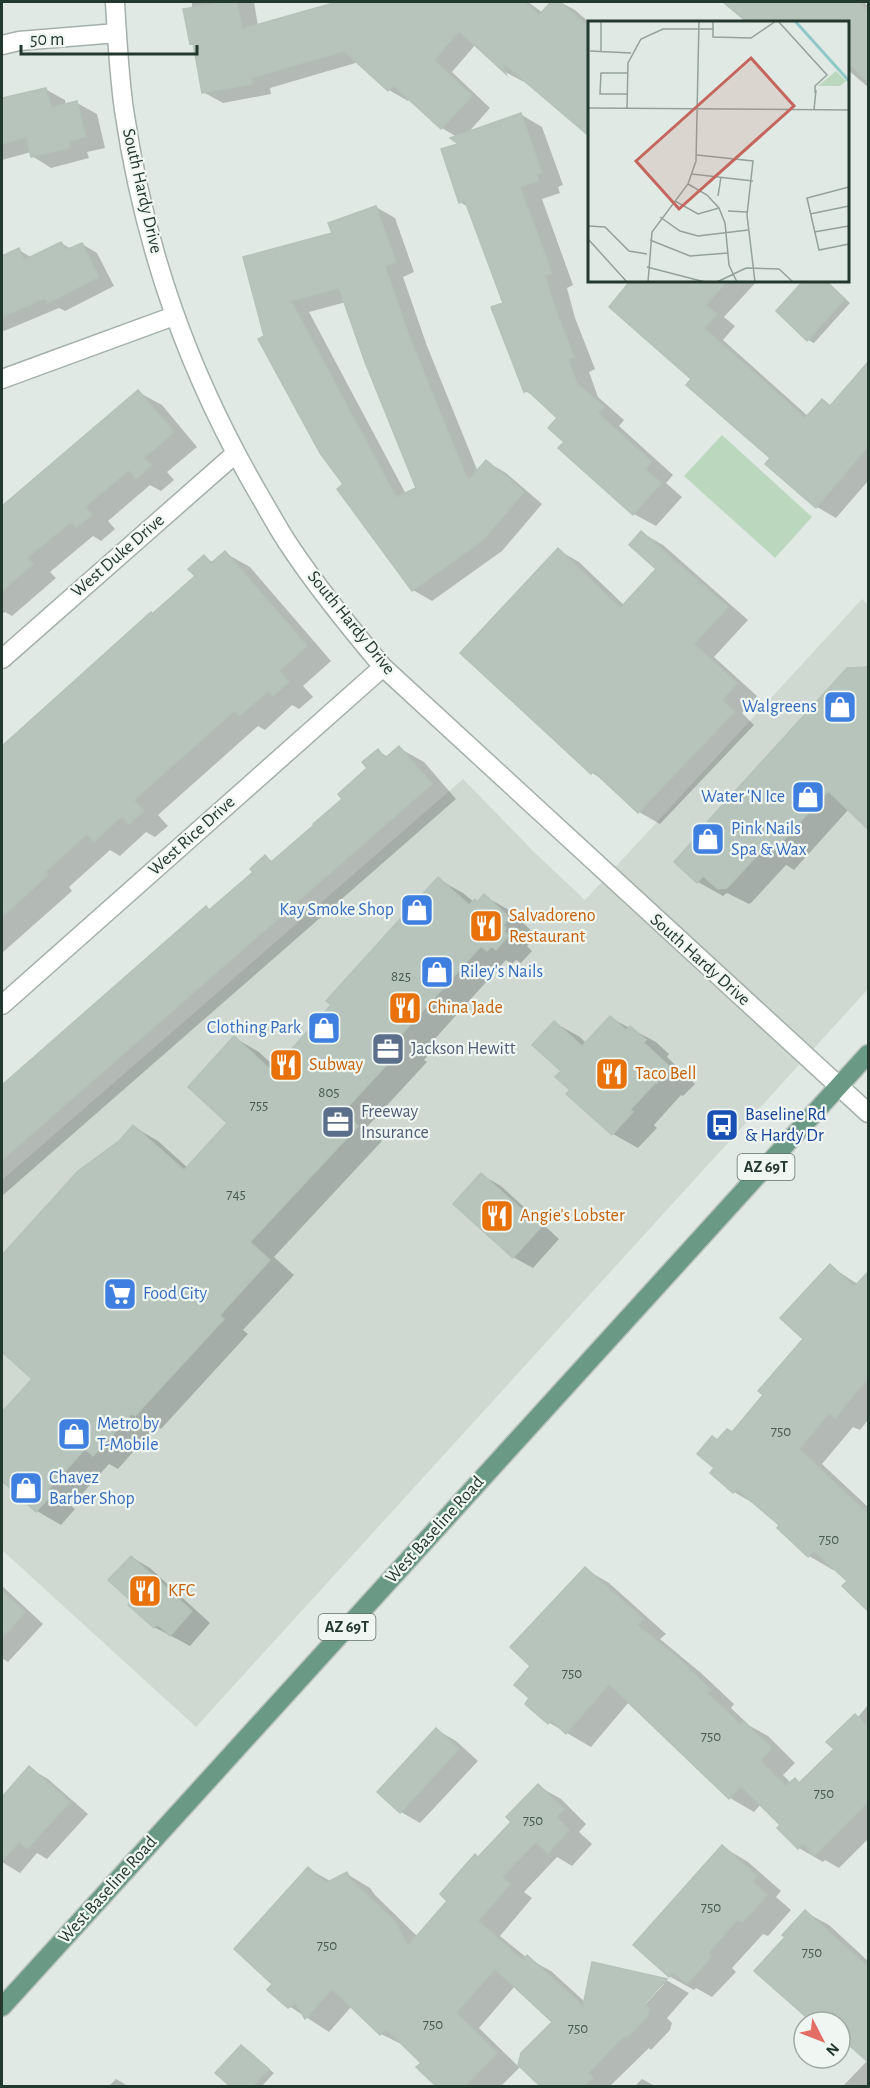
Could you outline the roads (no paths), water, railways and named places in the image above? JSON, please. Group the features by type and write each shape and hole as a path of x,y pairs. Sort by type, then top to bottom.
{"main road":[{"name":"West Baseline Road","path":"2,2007 868,1054"}],"street":[{"name":"South Hardy Drive","path":"115,2 124,108 132,156 148,229 174,316 205,393 235,454 291,548 334,608 383,667 868,1113"},
{"path":"2,45 19,41 117,33"},
{"path":"2,380 174,316"},
{"name":"West Duke Drive","path":"2,659 235,454"},
{"name":"West Rice Drive","path":"2,1005 383,667"}],"place":[{"name":"Walgreens","path":"840,707"},
{"name":"Water 'N Ice","path":"808,797"},
{"name":"Pink Nails Spa & Wax","path":"708,839"},
{"name":"Kay Smoke Shop","path":"417,910"},
{"name":"Salvadoreno Restaurant","path":"486,926"},
{"name":"Riley's Nails","path":"437,972"},
{"name":"China Jade","path":"405,1008"},
{"name":"Clothing Park","path":"324,1028"},
{"name":"Jackson Hewitt","path":"388,1049"},
{"name":"Subway","path":"286,1065"},
{"name":"Taco Bell","path":"612,1074"},
{"name":"Freeway Insurance","path":"338,1122"},
{"name":"Baseline Rd & Hardy Dr","path":"722,1125"},
{"name":"Angie's Lobster","path":"497,1216"},
{"name":"Food City","path":"120,1294"},
{"name":"Metro by T-Mobile","path":"74,1434"},
{"name":"Chavez Barber Shop","path":"26,1488"},
{"name":"KFC","path":"145,1591"}]}
